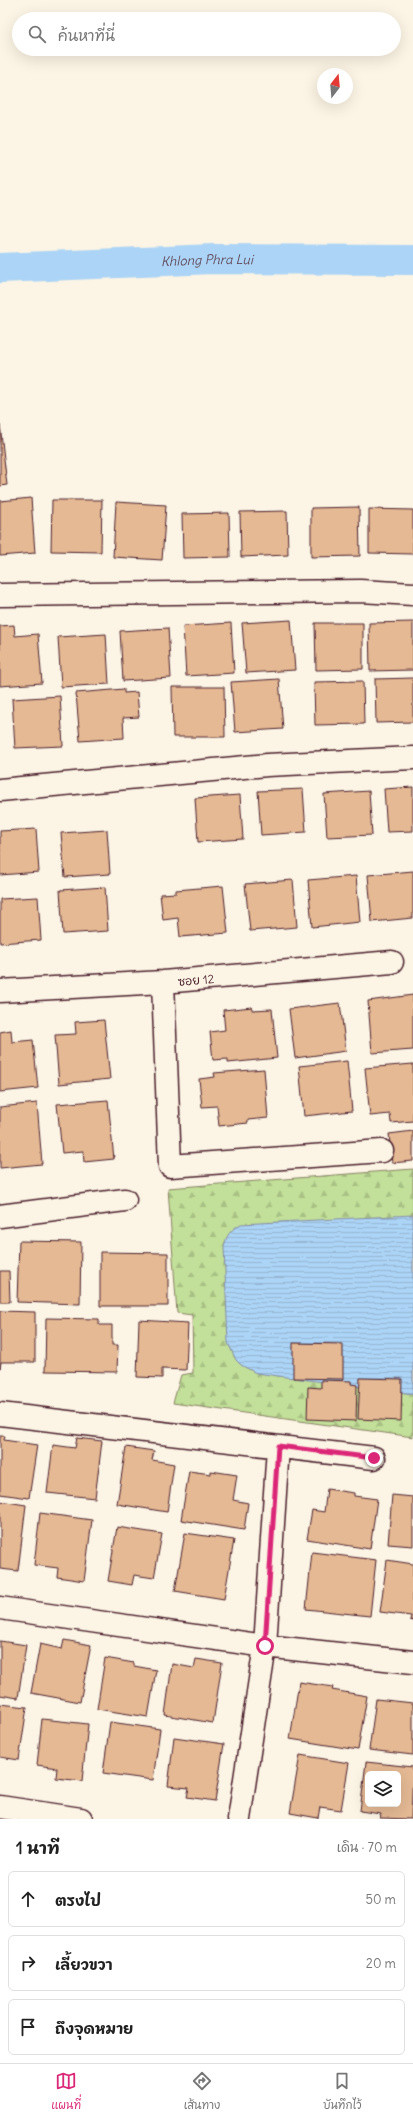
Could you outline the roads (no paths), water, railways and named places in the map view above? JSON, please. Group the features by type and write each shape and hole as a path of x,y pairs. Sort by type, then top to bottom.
{"street":[{"path":"0,595 360,591 413,594"},
{"path":"0,790 268,765 413,758"},
{"name":"ซอย 12","path":"0,991 163,982 392,962"},
{"path":"163,982 170,1166 382,1152"},
{"path":"0,1216 124,1200"},
{"path":"0,1414 374,1458"},
{"path":"239,1819 265,1646 278,1446"},
{"path":"0,1608 265,1646 413,1662"},
{"path":"0,1807 81,1819"}],"water":[{"path":"413,1215 413,1394 256,1373 241,1365 236,1360 228,1343 224,1247 227,1236 231,1231 241,1224"}],"waterway":[{"name":"Khlong Phra Lui","path":"0,268 213,259 413,260"}]}
